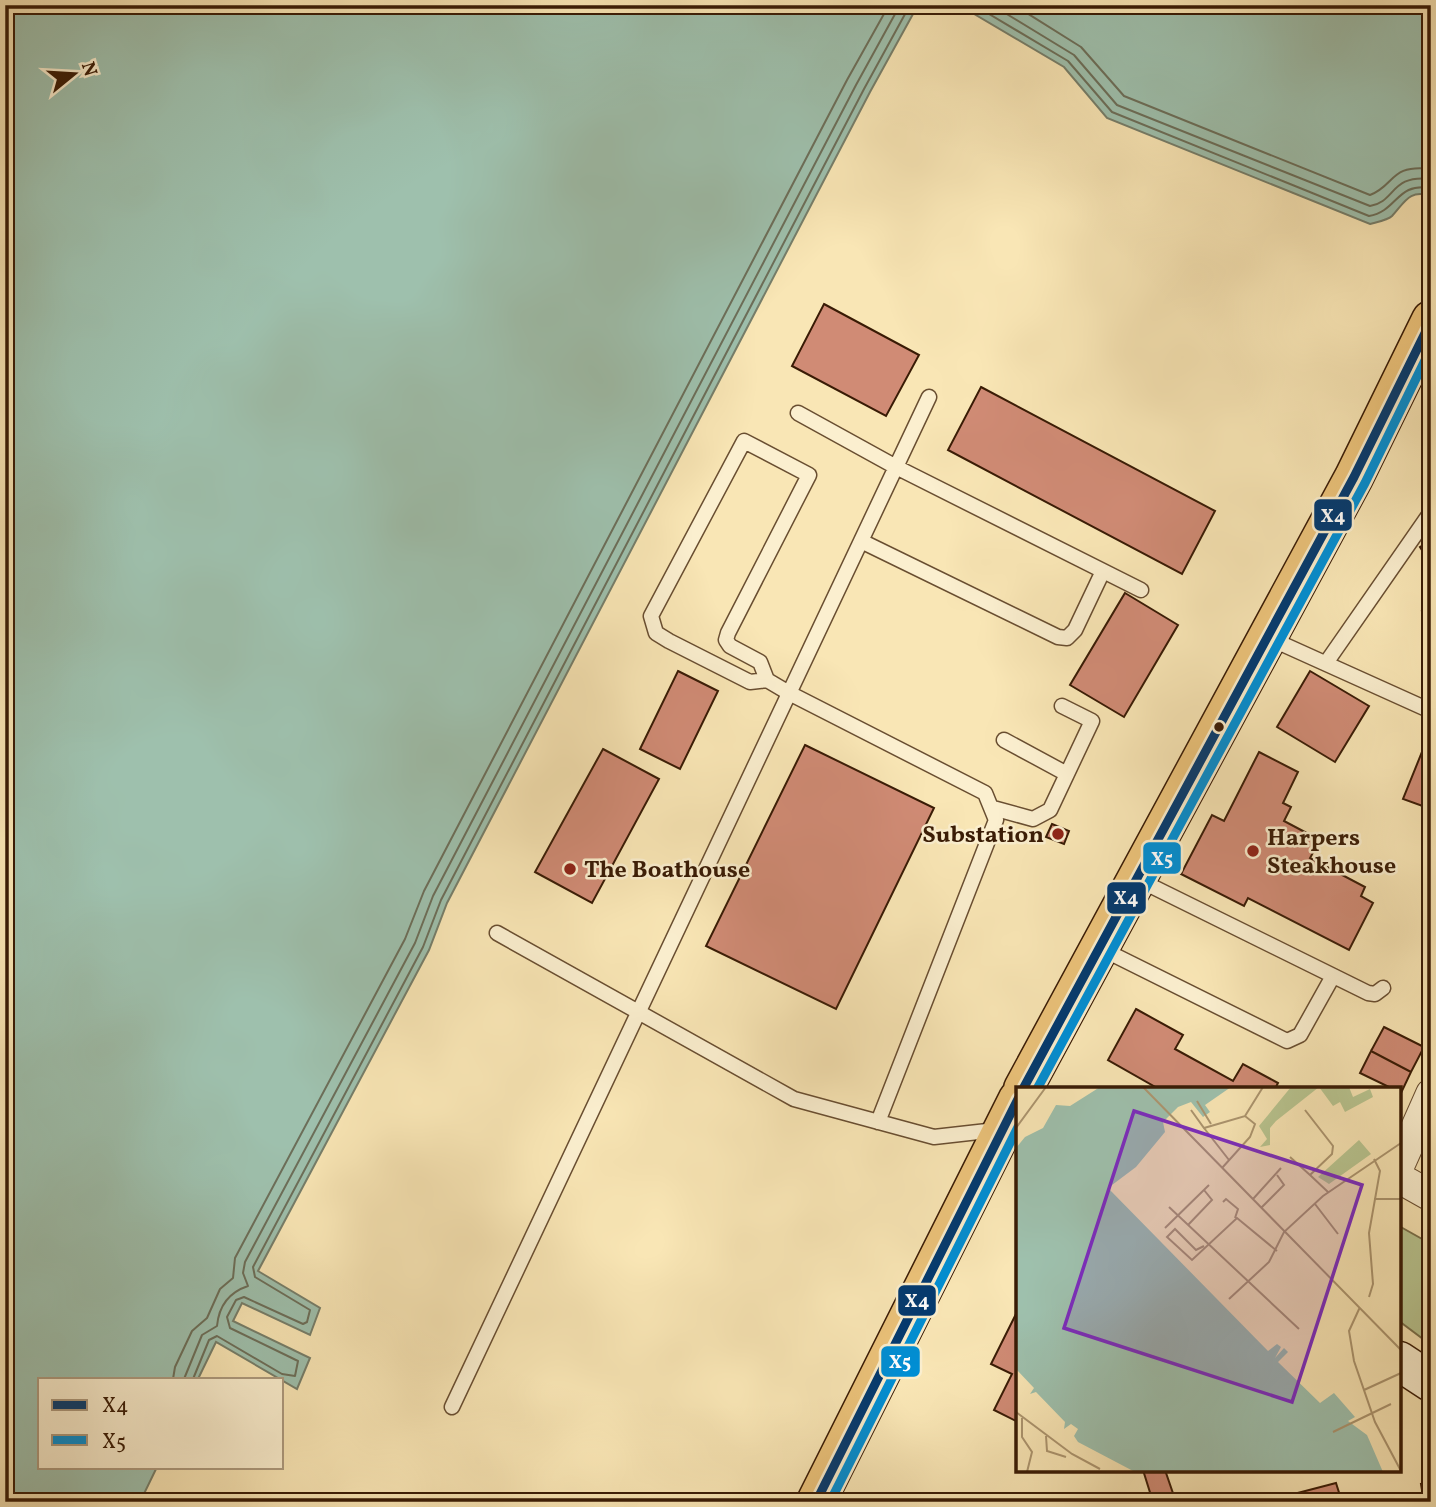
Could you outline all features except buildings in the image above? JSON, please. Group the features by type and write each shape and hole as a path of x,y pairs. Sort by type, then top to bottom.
{"main road":[{"path":"1024,1087 1354,477 1431,320"},
{"path":"816,1502 1012,1122"}],"street":[{"path":"1401,1162 1431,1094"},
{"path":"1401,1179 1431,1196"},
{"path":"1401,1362 1431,1382"}],"lane":[{"path":"452,1407 929,397"},
{"path":"798,413 896,467 1141,590"},
{"path":"767,680 760,662 730,646 726,640 809,475 744,441 651,616 656,634 750,682 767,680 985,793 996,820 878,1122"},
{"path":"1326,663 1431,512"},
{"path":"862,541 1058,637 1067,638 1074,630 1103,571"},
{"path":"1267,637 1431,711"},
{"path":"992,808 1033,819 1050,810 1092,721 1062,706"},
{"path":"1004,740 1067,774"},
{"path":"1138,879 1368,993 1376,994 1383,988"},
{"path":"497,933 794,1099 934,1138 1012,1122"},
{"path":"1100,948 1287,1041 1300,1035 1333,976"}],"green space":[{"path":"1401,1227 1431,1244 1431,1345 1401,1322"}],"water":[{"path":"5,5 918,5 447,903 429,950 258,1271 320,1308 310,1335 242,1303 233,1321 310,1358 297,1389 284,1381 284,1378 278,1378 216,1342 198,1378 38,1378 38,1468 157,1468 140,1502 5,1502"},
{"path":"959,5 1431,5 1431,196 1412,196 1390,217 1370,224 1107,118 1064,67"}],"transit line":[{"name":"X4","path":"1024,1087 1354,477 1431,321"},
{"name":"X5","path":"1038,1087 1365,483 1431,348"},
{"name":"X4","path":"816,1502 1016,1103"},
{"name":"X5","path":"830,1502 1016,1131"}],"place":[{"name":"Substation","path":"1058,834"},
{"name":"Harpers Steakhouse","path":"1253,851"},
{"name":"The Boathouse","path":"570,869"}]}
